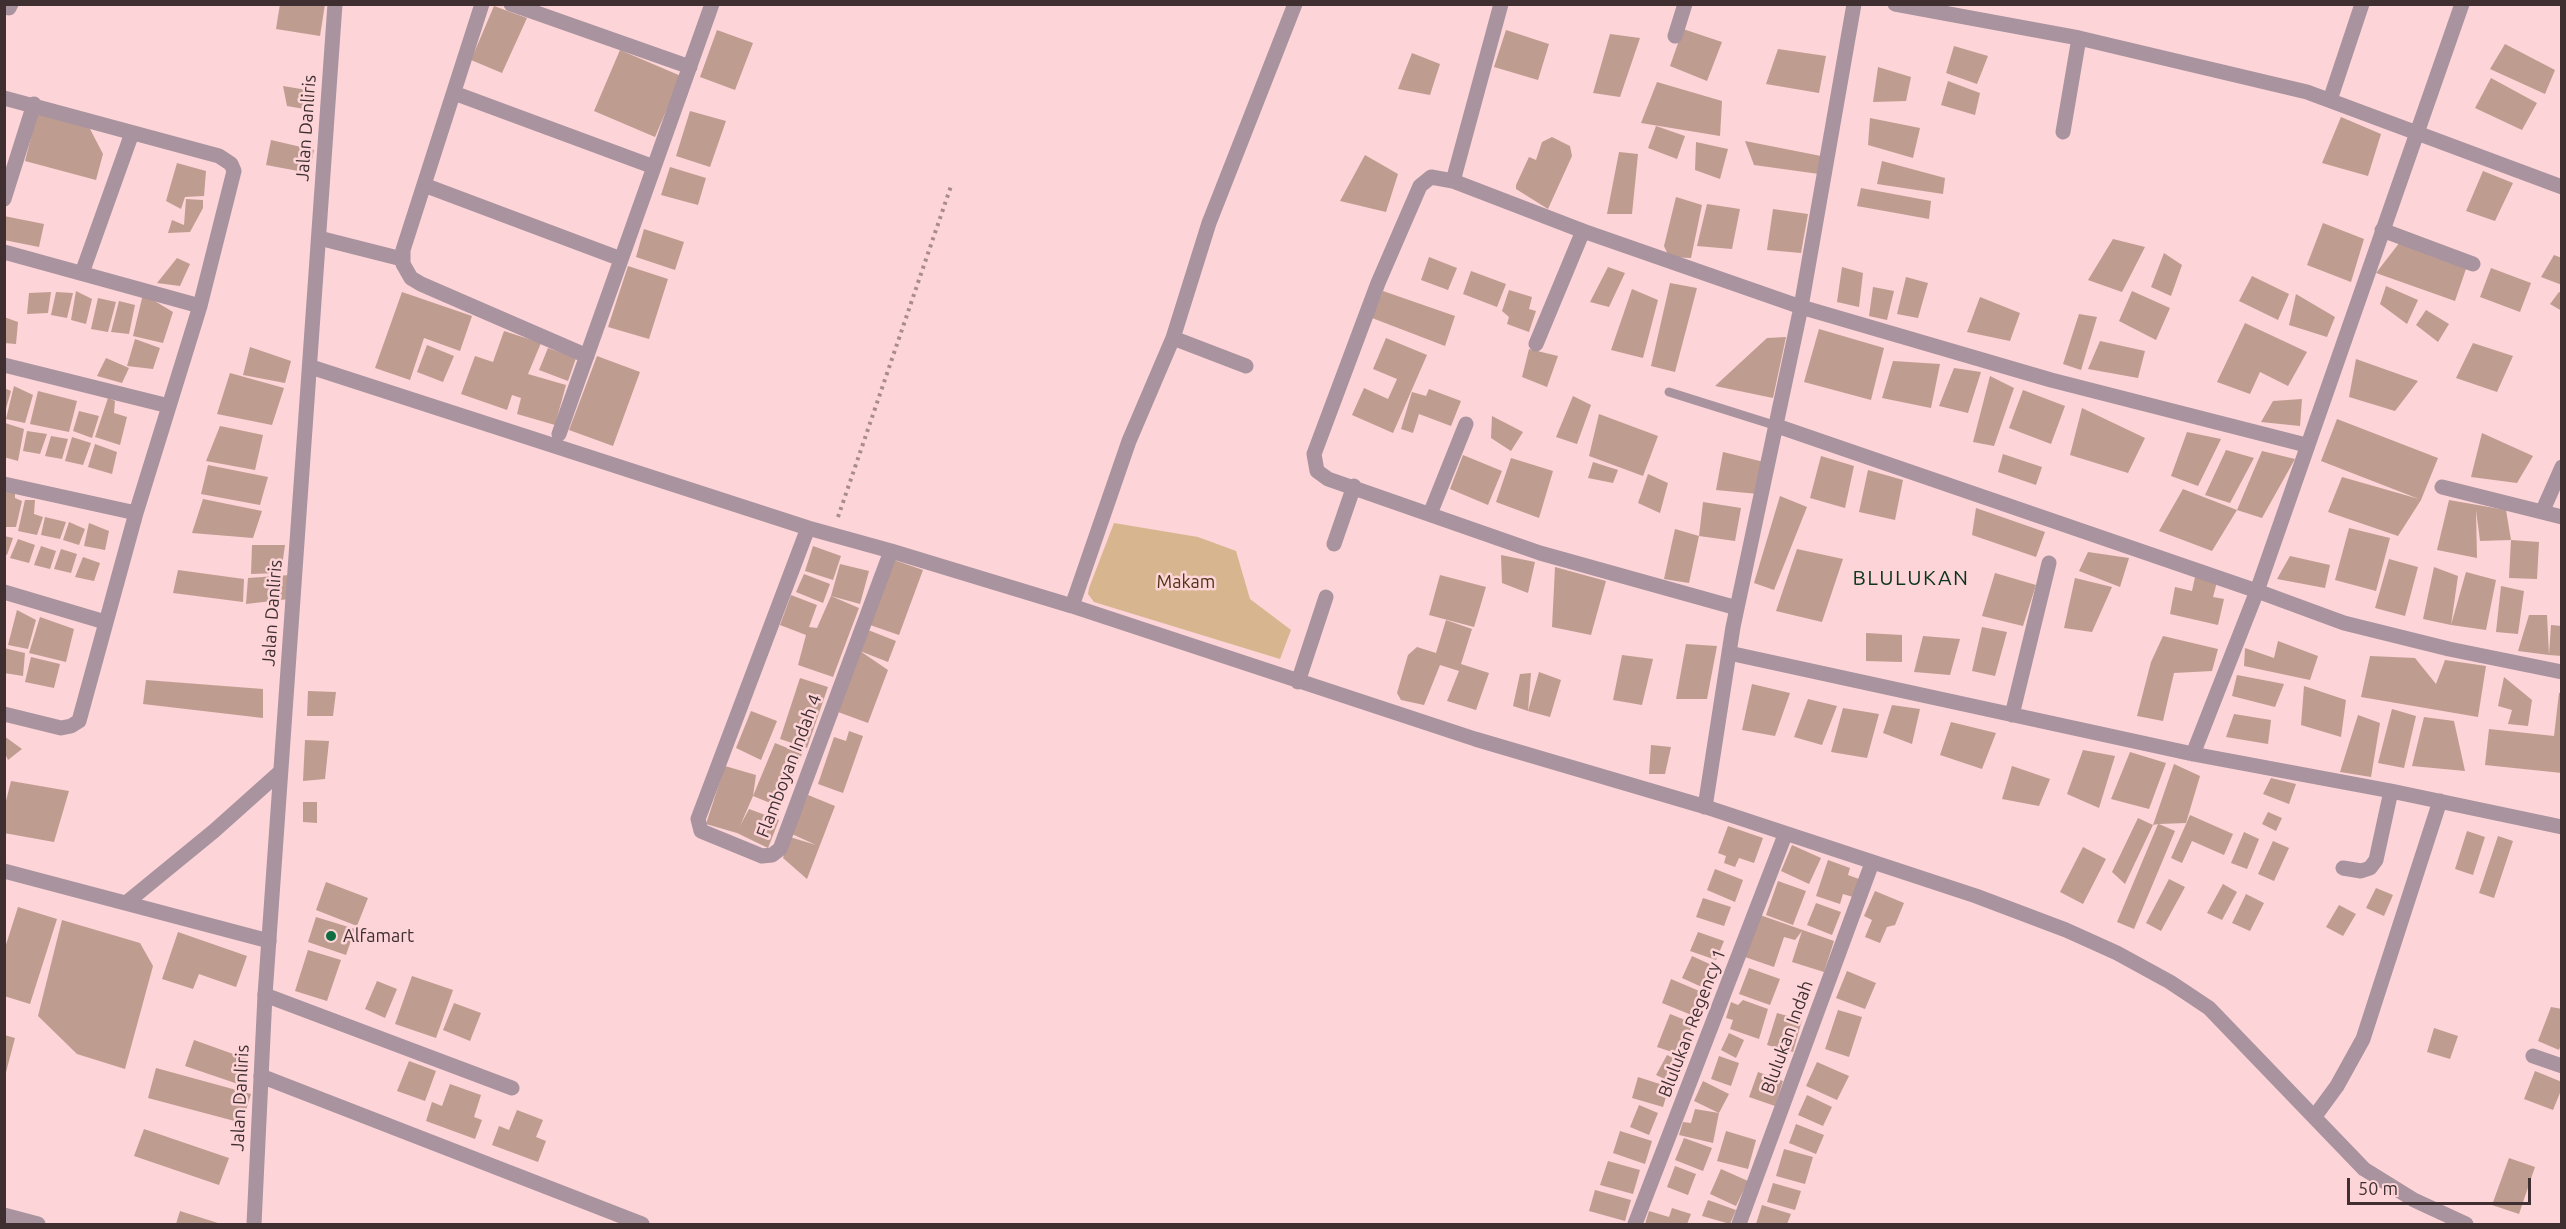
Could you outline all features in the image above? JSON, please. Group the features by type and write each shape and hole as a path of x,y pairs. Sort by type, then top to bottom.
{"street":[{"name":"Jalan Danliris","path":"254,1224 265,995 335,4"},
{"path":"482,4 402,259 411,278 421,284 587,356"},
{"path":"511,4 690,67"},
{"path":"559,434 712,4"},
{"path":"1071,606 1129,441 1173,338 1209,223 1294,4"},
{"path":"1453,181 1501,4"},
{"path":"1675,36 1684,4"},
{"path":"1705,807 1737,608 1801,307 1854,4"},
{"path":"1894,4 2079,38 2307,92 2417,131 2562,187"},
{"path":"2330,100 2361,4"},
{"path":"2193,754 2257,591 2306,445 2462,4"},
{"path":"2063,132 2079,38"},
{"path":"454,93 654,167"},
{"path":"4,98 34,104 219,156 231,164 234,178 200,306 136,513 80,717 76,724 62,728 4,714"},
{"path":"4,199 34,104"},
{"path":"82,273 132,133"},
{"path":"1737,608 1540,553 1320,474 1315,467 1314,454 1378,283 1420,186 1431,177 1453,181 1583,231 1801,307 2051,380 2306,445"},
{"path":"424,185 621,259"},
{"path":"2382,230 2473,264"},
{"path":"1536,344 1583,231"},
{"path":"318,238 402,259"},
{"path":"4,252 200,306"},
{"path":"1173,338 1246,366"},
{"path":"4,365 169,406"},
{"path":"310,367 808,528 1071,606 1475,739 1705,807 1976,896 2066,930 2117,953 2170,982 2209,1008 2364,1169 2414,1200 2459,1223"},
{"path":"1430,514 1466,424"},
{"path":"1777,426 2344,623 2449,649 2562,672"},
{"path":"2543,510 2562,467"},
{"path":"4,483 136,513"},
{"path":"1334,544 1354,486"},
{"path":"2442,487 2543,510 2562,517"},
{"name":"Flamboyan Indah 4","path":"808,528 698,819 701,831 762,856 772,855 780,849 891,551"},
{"path":"2013,715 2049,563"},
{"path":"4,592 105,622"},
{"path":"1298,682 1326,597"},
{"path":"1729,653 2193,754 2391,791 2562,827"},
{"path":"126,903 214,831 280,772"},
{"path":"2343,868 2361,871 2370,868 2376,860 2391,791"},
{"path":"2314,1116 2337,1086 2363,1039 2440,801"},
{"name":"Blulukan Regency 1","path":"1635,1224 1785,835"},
{"name":"Blulukan Indah","path":"1739,1224 1872,863"},
{"path":"6,877 126,903 269,941"},
{"path":"265,995 512,1088"},
{"path":"2533,1056 2562,1066"},
{"path":"261,1076 642,1224"},
{"path":"4,1215 38,1224"}],"lane":[{"path":"1669,392 1777,426"}],"path":[{"path":"832,535 951,186"}],"green space":[{"name":"Makam","path":"1114,523 1198,537 1236,551 1250,599 1291,630 1280,659 1094,602 1088,594 1089,588"}],"building":[{"path":"280,4 325,4 320,36 276,29"},
{"path":"494,6 527,18 502,73 471,60"},
{"path":"1683,29 1722,42 1707,81 1670,66"},
{"path":"717,30 753,43 735,90 700,77"},
{"path":"1506,30 1549,44 1538,80 1494,67"},
{"path":"1610,34 1640,38 1620,97 1593,93"},
{"path":"2505,44 2555,70 2545,94 2490,69"},
{"path":"1954,46 1988,56 1977,84 1946,73"},
{"path":"1778,49 1826,56 1819,93 1766,84"},
{"path":"620,50 681,76 655,137 594,111"},
{"path":"1412,53 1440,64 1430,95 1398,89"},
{"path":"1878,67 1911,77 1906,101 1873,102"},
{"path":"2491,78 2537,103 2522,130 2475,108"},
{"path":"1948,81 1980,93 1975,115 1941,105"},
{"path":"1657,82 1722,101 1720,136 1641,123"},
{"path":"283,86 313,91 310,110 287,106"},
{"path":"690,111 726,121 710,167 676,156"},
{"path":"37,114 89,127 103,154 96,180 25,161"},
{"path":"2341,117 2381,134 2368,176 2322,163"},
{"path":"1870,118 1920,128 1913,158 1868,145"},
{"path":"1656,126 1685,136 1677,159 1648,148"},
{"path":"1552,137 1570,146 1572,156 1548,209 1516,189 1516,185 1529,157 1536,160 1542,142"},
{"path":"271,140 314,150 309,173 266,165"},
{"path":"1745,141 1821,156 1819,174 1754,165"},
{"path":"1696,142 1728,149 1720,179 1695,170"},
{"path":"1619,152 1638,154 1632,214 1607,214"},
{"path":"1365,155 1398,174 1386,212 1340,201"},
{"path":"1882,161 1945,178 1943,194 1877,184"},
{"path":"177,163 206,171 204,196 185,197 181,209 166,201"},
{"path":"670,167 706,178 698,205 661,195"},
{"path":"2483,171 2513,183 2495,221 2466,211"},
{"path":"1861,188 1931,201 1929,219 1857,206"},
{"path":"1676,197 1702,205 1691,258 1669,257 1664,246"},
{"path":"186,199 203,200 203,208 190,232 168,233 172,220 184,225"},
{"path":"1707,204 1740,209 1732,249 1697,246"},
{"path":"1773,209 1808,214 1801,253 1767,250"},
{"path":"4,216 44,224 39,247 4,240"},
{"path":"2323,223 2364,239 2351,282 2307,265"},
{"path":"644,229 684,242 675,270 636,257"},
{"path":"2113,239 2145,247 2122,292 2088,280"},
{"path":"2400,242 2467,266 2455,301 2376,273"},
{"path":"2164,253 2182,265 2171,296 2151,287"},
{"path":"2554,255 2562,258 2562,285 2541,277"},
{"path":"1429,257 1457,268 1448,290 1421,280"},
{"path":"177,258 190,264 180,286 157,283"},
{"path":"628,266 668,279 649,339 608,327"},
{"path":"1608,267 1625,273 1609,307 1590,302"},
{"path":"1842,267 1863,273 1859,307 1837,302"},
{"path":"2491,268 2531,283 2520,312 2480,297"},
{"path":"1471,271 1506,284 1497,307 1463,294"},
{"path":"2252,276 2289,294 2278,320 2239,301"},
{"path":"1906,277 1928,283 1918,318 1897,314"},
{"path":"1670,283 1697,288 1675,372 1651,366"},
{"path":"2386,286 2418,300 2407,324 2380,304"},
{"path":"1873,287 1894,291 1887,320 1869,316"},
{"path":"1632,289 1658,300 1643,358 1611,350"},
{"path":"1509,290 1532,297 1529,309 1536,311 1529,332 1507,324 1509,317 1502,311"},
{"path":"76,291 92,299 86,324 71,320"},
{"path":"1383,291 1455,316 1445,346 1372,318"},
{"path":"2132,291 2170,308 2156,340 2119,321"},
{"path":"51,292 48,313 27,314 29,293"},
{"path":"56,292 73,293 67,318 51,315"},
{"path":"402,292 472,316 460,351 424,338 410,380 375,368"},
{"path":"2559,292 2562,293 2562,311 2550,304"},
{"path":"143,294 173,312 163,343 133,336"},
{"path":"2296,294 2335,317 2327,337 2289,325"},
{"path":"1980,297 2020,313 2010,341 1967,332"},
{"path":"98,298 116,302 108,332 91,329"},
{"path":"119,301 135,305 129,334 111,332"},
{"path":"2426,310 2449,324 2438,342 2416,325"},
{"path":"2079,314 2097,317 2081,370 2063,364"},
{"path":"4,317 18,322 16,344 4,343"},
{"path":"2245,323 2307,352 2288,386 2260,372 2250,394 2217,382"},
{"path":"1819,329 1884,348 1871,400 1804,382"},
{"path":"504,331 541,343 528,374 566,385 555,425 517,414 521,398 512,395 507,410 461,394 475,356 493,362"},
{"path":"1786,337 1773,398 1715,386 1767,338"},
{"path":"1386,338 1427,355 1393,433 1352,415 1364,388 1388,399 1397,379 1373,369"},
{"path":"135,339 160,348 153,369 127,366"},
{"path":"2100,341 2145,351 2138,378 2088,369"},
{"path":"2473,343 2513,356 2497,392 2456,378"},
{"path":"427,345 454,356 443,382 417,372"},
{"path":"250,347 291,361 285,383 243,375"},
{"path":"548,348 576,358 568,381 539,370"},
{"path":"1529,349 1558,356 1547,387 1522,377"},
{"path":"597,356 640,372 613,446 569,430"},
{"path":"106,358 129,368 122,383 97,376"},
{"path":"2356,359 2418,381 2395,411 2349,397"},
{"path":"1893,361 1940,364 1931,408 1882,398"},
{"path":"1954,368 1981,372 1968,413 1939,406"},
{"path":"230,373 284,388 272,425 217,414"},
{"path":"1990,376 2014,388 1994,446 1973,442"},
{"path":"14,386 33,395 25,423 6,419"},
{"path":"4,388 11,391 5,412 4,412"},
{"path":"1429,389 1461,401 1451,426 1419,414 1413,433 1401,429 1412,392 1426,396"},
{"path":"2023,390 2065,406 2051,444 2009,428"},
{"path":"38,391 77,401 69,432 30,424"},
{"path":"1573,396 1591,405 1577,444 1556,437"},
{"path":"108,398 115,401 114,413 127,417 120,445 95,437"},
{"path":"2302,399 2300,426 2261,422 2273,401"},
{"path":"2082,408 2145,438 2128,473 2070,455"},
{"path":"79,411 99,416 92,438 73,431"},
{"path":"1599,414 1658,436 1643,476 1589,456"},
{"path":"1492,416 1523,432 1511,451 1491,438"},
{"path":"2337,419 2438,458 2421,500 2398,536 2328,512 2342,477 2419,499 2321,461"},
{"path":"5,423 24,429 18,461 4,457"},
{"path":"220,426 263,435 255,470 206,461"},
{"path":"27,431 47,434 40,454 23,451"},
{"path":"2187,432 2221,439 2198,486 2171,476"},
{"path":"2482,433 2533,456 2517,483 2471,477"},
{"path":"51,436 68,439 62,459 45,456"},
{"path":"72,437 91,443 83,465 65,461"},
{"path":"95,444 117,452 112,474 88,467"},
{"path":"2226,450 2254,458 2230,503 2205,495"},
{"path":"2262,451 2295,459 2262,518 2237,510"},
{"path":"1723,452 1764,462 1758,494 1716,490"},
{"path":"2003,454 2042,467 2036,485 1998,472"},
{"path":"1463,455 1502,471 1488,505 1450,489"},
{"path":"1821,456 1854,466 1845,508 1810,498"},
{"path":"1511,458 1553,471 1539,518 1496,502"},
{"path":"1593,462 1618,470 1613,483 1588,478"},
{"path":"208,465 268,477 260,505 201,494"},
{"path":"1868,470 1903,480 1895,520 1859,512"},
{"path":"1648,474 1668,483 1660,513 1638,503"},
{"path":"8,486 15,489 15,498 22,501 16,527 4,527 4,499"},
{"path":"2183,489 2237,510 2212,551 2159,531"},
{"path":"1780,496 1807,507 1774,590 1754,583"},
{"path":"203,499 262,511 253,538 192,533"},
{"path":"25,500 35,500 34,514 43,517 37,535 18,531"},
{"path":"2449,500 2506,510 2511,540 2480,541 2476,510 2477,558 2437,550"},
{"path":"1703,502 1741,508 1735,541 1699,536"},
{"path":"1976,508 2045,532 2036,557 1972,535"},
{"path":"45,517 66,522 60,539 41,535"},
{"path":"69,522 85,529 79,545 63,540"},
{"path":"89,523 109,531 105,550 84,546"},
{"path":"2349,528 2390,538 2376,591 2335,580"},
{"path":"1675,529 1699,536 1689,583 1664,579"},
{"path":"4,536 13,538 7,555 4,554"},
{"path":"18,539 35,545 29,563 10,558"},
{"path":"2511,540 2539,542 2537,579 2509,578"},
{"path":"252,545 285,545 281,573 251,574"},
{"path":"41,546 56,551 50,569 34,565"},
{"path":"813,546 841,556 833,580 805,571"},
{"path":"61,549 77,554 71,573 54,569"},
{"path":"1797,549 1843,559 1822,622 1776,611"},
{"path":"2088,552 2129,558 2120,587 2079,571"},
{"path":"1501,555 1535,562 1528,593 1502,583"},
{"path":"2290,556 2330,565 2325,588 2277,579"},
{"path":"83,557 100,563 94,581 75,577"},
{"path":"2389,559 2418,567 2405,616 2375,608"},
{"path":"894,560 923,570 899,635 870,625"},
{"path":"840,564 869,571 860,604 831,596"},
{"path":"1555,567 1606,581 1591,635 1552,627"},
{"path":"2434,567 2458,576 2451,625 2423,619"},
{"path":"178,570 244,579 243,602 173,593"},
{"path":"2466,572 2496,580 2486,630 2451,625"},
{"path":"1995,573 2036,585 2023,626 1982,616"},
{"path":"804,574 830,584 823,603 796,592"},
{"path":"290,575 289,599 246,604 248,578"},
{"path":"1440,575 1486,587 1474,627 1429,615"},
{"path":"2195,577 2217,582 2213,597 2224,599 2218,625 2170,614 2175,587 2192,591"},
{"path":"2075,578 2112,587 2092,632 2064,628"},
{"path":"2501,586 2524,591 2518,634 2496,632"},
{"path":"791,595 817,605 809,627 817,628 831,596 859,608 833,677 798,665 806,635 780,625"},
{"path":"17,610 36,620 28,649 8,645"},
{"path":"2529,615 2547,615 2549,655 2518,651"},
{"path":"40,617 74,629 66,662 29,653"},
{"path":"1446,620 1472,629 1461,664 1489,673 1476,710 1447,701 1459,671 1440,665 1424,705 1401,700 1397,693 1408,655 1417,647 1436,653"},
{"path":"2551,625 2562,626 2562,656 2549,655"},
{"path":"1982,627 2007,632 1995,676 1972,671"},
{"path":"868,630 896,641 888,662 860,651"},
{"path":"1866,633 1902,635 1902,662 1866,661"},
{"path":"1923,636 1960,639 1950,675 1914,672"},
{"path":"2163,636 2218,649 2212,671 2174,673 2163,721 2137,716 2151,662"},
{"path":"2278,641 2318,656 2310,680 2244,666 2245,648 2274,658"},
{"path":"1686,644 1717,646 1707,699 1676,699"},
{"path":"4,648 25,653 23,676 4,673"},
{"path":"860,651 888,670 868,723 838,712"},
{"path":"1622,655 1653,659 1642,705 1613,700"},
{"path":"2370,656 2415,658 2436,684 2445,660 2486,666 2478,717 2361,697"},
{"path":"31,657 60,664 54,688 25,682"},
{"path":"1539,672 1561,680 1550,717 1528,711"},
{"path":"1531,673 1528,711 1513,706 1520,674"},
{"path":"2237,675 2284,684 2275,707 2232,696"},
{"path":"2504,677 2532,700 2528,726 2508,724 2512,710 2498,706"},
{"path":"800,678 828,687 807,748 780,739"},
{"path":"146,680 263,689 263,718 143,704"},
{"path":"1752,684 1790,693 1775,736 1742,730"},
{"path":"2304,686 2346,700 2341,737 2301,725"},
{"path":"308,691 336,692 333,716 307,716"},
{"path":"2559,693 2562,693 2562,773 2485,765 2489,729 2554,736"},
{"path":"1808,699 1837,706 1822,745 1794,737"},
{"path":"1892,705 1920,709 1912,744 1883,733"},
{"path":"1843,708 1879,714 1867,758 1831,752"},
{"path":"2392,709 2416,716 2404,768 2378,763"},
{"path":"751,711 777,721 761,760 736,748"},
{"path":"2234,714 2271,720 2268,744 2226,737"},
{"path":"2358,715 2380,723 2371,777 2340,772"},
{"path":"2424,717 2454,721 2465,771 2412,766"},
{"path":"1951,722 1996,733 1982,769 1940,755"},
{"path":"849,731 863,736 843,793 818,784 834,737 846,741"},
{"path":"4,736 22,749 8,760 4,751"},
{"path":"305,740 329,741 325,779 303,781"},
{"path":"775,743 802,754 780,807 753,796"},
{"path":"1651,745 1671,747 1665,774 1649,774"},
{"path":"2083,750 2115,756 2099,808 2067,794"},
{"path":"2130,752 2166,763 2149,809 2111,799"},
{"path":"2174,764 2200,776 2186,823 2159,824 2175,831 2134,929 2117,922 2158,824 2153,825"},
{"path":"725,766 756,775 753,796 740,826 749,809 779,820 768,848 737,833 706,824"},
{"path":"2012,766 2050,779 2039,806 2002,799"},
{"path":"2271,778 2296,784 2289,804 2263,794"},
{"path":"11,781 69,791 54,842 4,833 4,809"},
{"path":"808,795 835,806 807,879 783,858 790,837 816,845 792,834"},
{"path":"303,802 317,802 317,823 303,822"},
{"path":"2268,812 2282,818 2276,831 2262,824"},
{"path":"2190,815 2233,834 2224,855 2192,841 2182,863 2171,858"},
{"path":"2138,818 2153,825 2125,884 2112,872"},
{"path":"1728,826 1763,838 1754,863 1739,858 1735,867 1724,863 1726,856 1718,853"},
{"path":"2467,831 2485,837 2473,875 2455,869"},
{"path":"2244,832 2259,839 2247,869 2231,863"},
{"path":"2498,836 2513,841 2494,898 2479,893"},
{"path":"2273,841 2289,848 2274,881 2258,874"},
{"path":"1792,845 1821,858 1809,884 1781,871"},
{"path":"2083,847 2106,859 2083,904 2060,892"},
{"path":"1828,860 1850,868 1848,875 1859,879 1853,897 1843,894 1840,904 1816,896"},
{"path":"1715,869 1743,880 1735,902 1707,890"},
{"path":"2169,879 2185,887 2161,931 2146,923"},
{"path":"1778,881 1806,891 1793,925 1766,915"},
{"path":"326,882 368,898 357,926 316,910"},
{"path":"2223,884 2237,892 2222,920 2207,913"},
{"path":"2376,888 2393,895 2384,916 2366,908"},
{"path":"1875,891 1904,903 1895,925 1887,927 1880,943 1865,937 1872,920 1864,916"},
{"path":"2246,894 2264,903 2250,931 2232,923"},
{"path":"1703,898 1731,907 1724,926 1696,917"},
{"path":"1816,903 1841,912 1832,935 1807,925"},
{"path":"2339,905 2356,914 2343,936 2326,927"},
{"path":"18,907 57,919 30,1004 4,996 4,951"},
{"path":"1760,915 1834,941 1824,972 1792,962 1802,931 1795,940 1784,937 1774,967 1745,957"},
{"name":"Alfamart","path":"316,917 355,929 346,955 308,942"},
{"path":"62,920 140,943 153,966 125,1069 77,1054 38,1016"},
{"path":"178,932 247,956 236,987 199,974 193,989 162,979"},
{"path":"1698,932 1724,941 1716,960 1690,951"},
{"path":"308,950 341,960 327,1001 295,991"},
{"path":"1692,956 1714,966 1704,988 1682,978"},
{"path":"1749,968 1780,979 1770,1005 1739,994"},
{"path":"1847,971 1876,983 1865,1009 1836,998"},
{"path":"412,976 453,990 436,1038 395,1024"},
{"path":"1671,979 1704,993 1694,1016 1662,1003"},
{"path":"377,981 397,989 385,1018 365,1009"},
{"path":"1743,1000 1768,1009 1759,1039 1730,1029 1733,1020 1726,1018 1731,1002 1738,1005"},
{"path":"454,1003 481,1013 470,1041 443,1030"},
{"path":"2551,1007 2562,1009 2562,1042 2559,1050 2538,1041"},
{"path":"1838,1010 1862,1017 1849,1057 1825,1049"},
{"path":"1777,1013 1802,1020 1793,1052 1767,1045"},
{"path":"1670,1014 1693,1023 1681,1055 1657,1047"},
{"path":"2434,1028 2458,1036 2450,1059 2427,1052"},
{"path":"1729,1033 1744,1040 1736,1058 1721,1050"},
{"path":"4,1035 15,1038 5,1076 4,1076"},
{"path":"194,1040 250,1060 241,1085 185,1066"},
{"path":"1667,1055 1683,1063 1673,1083 1656,1075"},
{"path":"1719,1056 1739,1063 1731,1086 1711,1079"},
{"path":"409,1061 436,1071 425,1101 397,1091"},
{"path":"1817,1062 1849,1076 1837,1100 1806,1086"},
{"path":"156,1068 251,1094 242,1123 148,1098"},
{"path":"2535,1071 2562,1082 2562,1088 2553,1110 2524,1099"},
{"path":"1758,1072 1783,1081 1775,1106 1749,1097"},
{"path":"1638,1077 1669,1087 1663,1107 1632,1098"},
{"path":"1703,1081 1729,1094 1719,1113 1694,1101"},
{"path":"450,1084 481,1095 474,1117 482,1120 475,1139 426,1121 432,1102 442,1106"},
{"path":"1807,1095 1832,1107 1823,1126 1798,1115"},
{"path":"1639,1105 1658,1113 1649,1135 1630,1127"},
{"path":"1695,1109 1719,1113 1713,1143 1679,1135 1683,1122 1691,1123"},
{"path":"517,1110 543,1120 536,1137 546,1141 538,1162 492,1145 499,1126 509,1130"},
{"path":"1796,1124 1824,1135 1816,1154 1789,1143"},
{"path":"144,1129 229,1158 219,1185 134,1156"},
{"path":"1620,1131 1652,1141 1645,1164 1613,1153"},
{"path":"1726,1131 1756,1140 1748,1169 1717,1161"},
{"path":"1684,1138 1712,1148 1703,1171 1675,1160"},
{"path":"1784,1149 1813,1157 1805,1184 1776,1176"},
{"path":"2509,1158 2535,1167 2519,1214 2492,1205"},
{"path":"1608,1161 1640,1170 1633,1194 1600,1185"},
{"path":"1675,1166 1696,1174 1688,1195 1667,1187"},
{"path":"1721,1169 1748,1181 1736,1206 1710,1194"},
{"path":"1773,1183 1801,1191 1795,1210 1767,1202"},
{"path":"1595,1190 1631,1200 1625,1221 1589,1211"},
{"path":"1708,1200 1736,1210 1730,1224 1702,1216"},
{"path":"1762,1205 1791,1214 1787,1224 1756,1224"},
{"path":"1672,1208 1691,1214 1687,1224 1645,1224 1649,1211 1669,1217"},
{"path":"180,1211 221,1224 176,1224"}],"place":[{"name":"Alfamart","path":"331,936"}],"district":[{"name":"BLULUKAN","path":"1911,578"}]}
